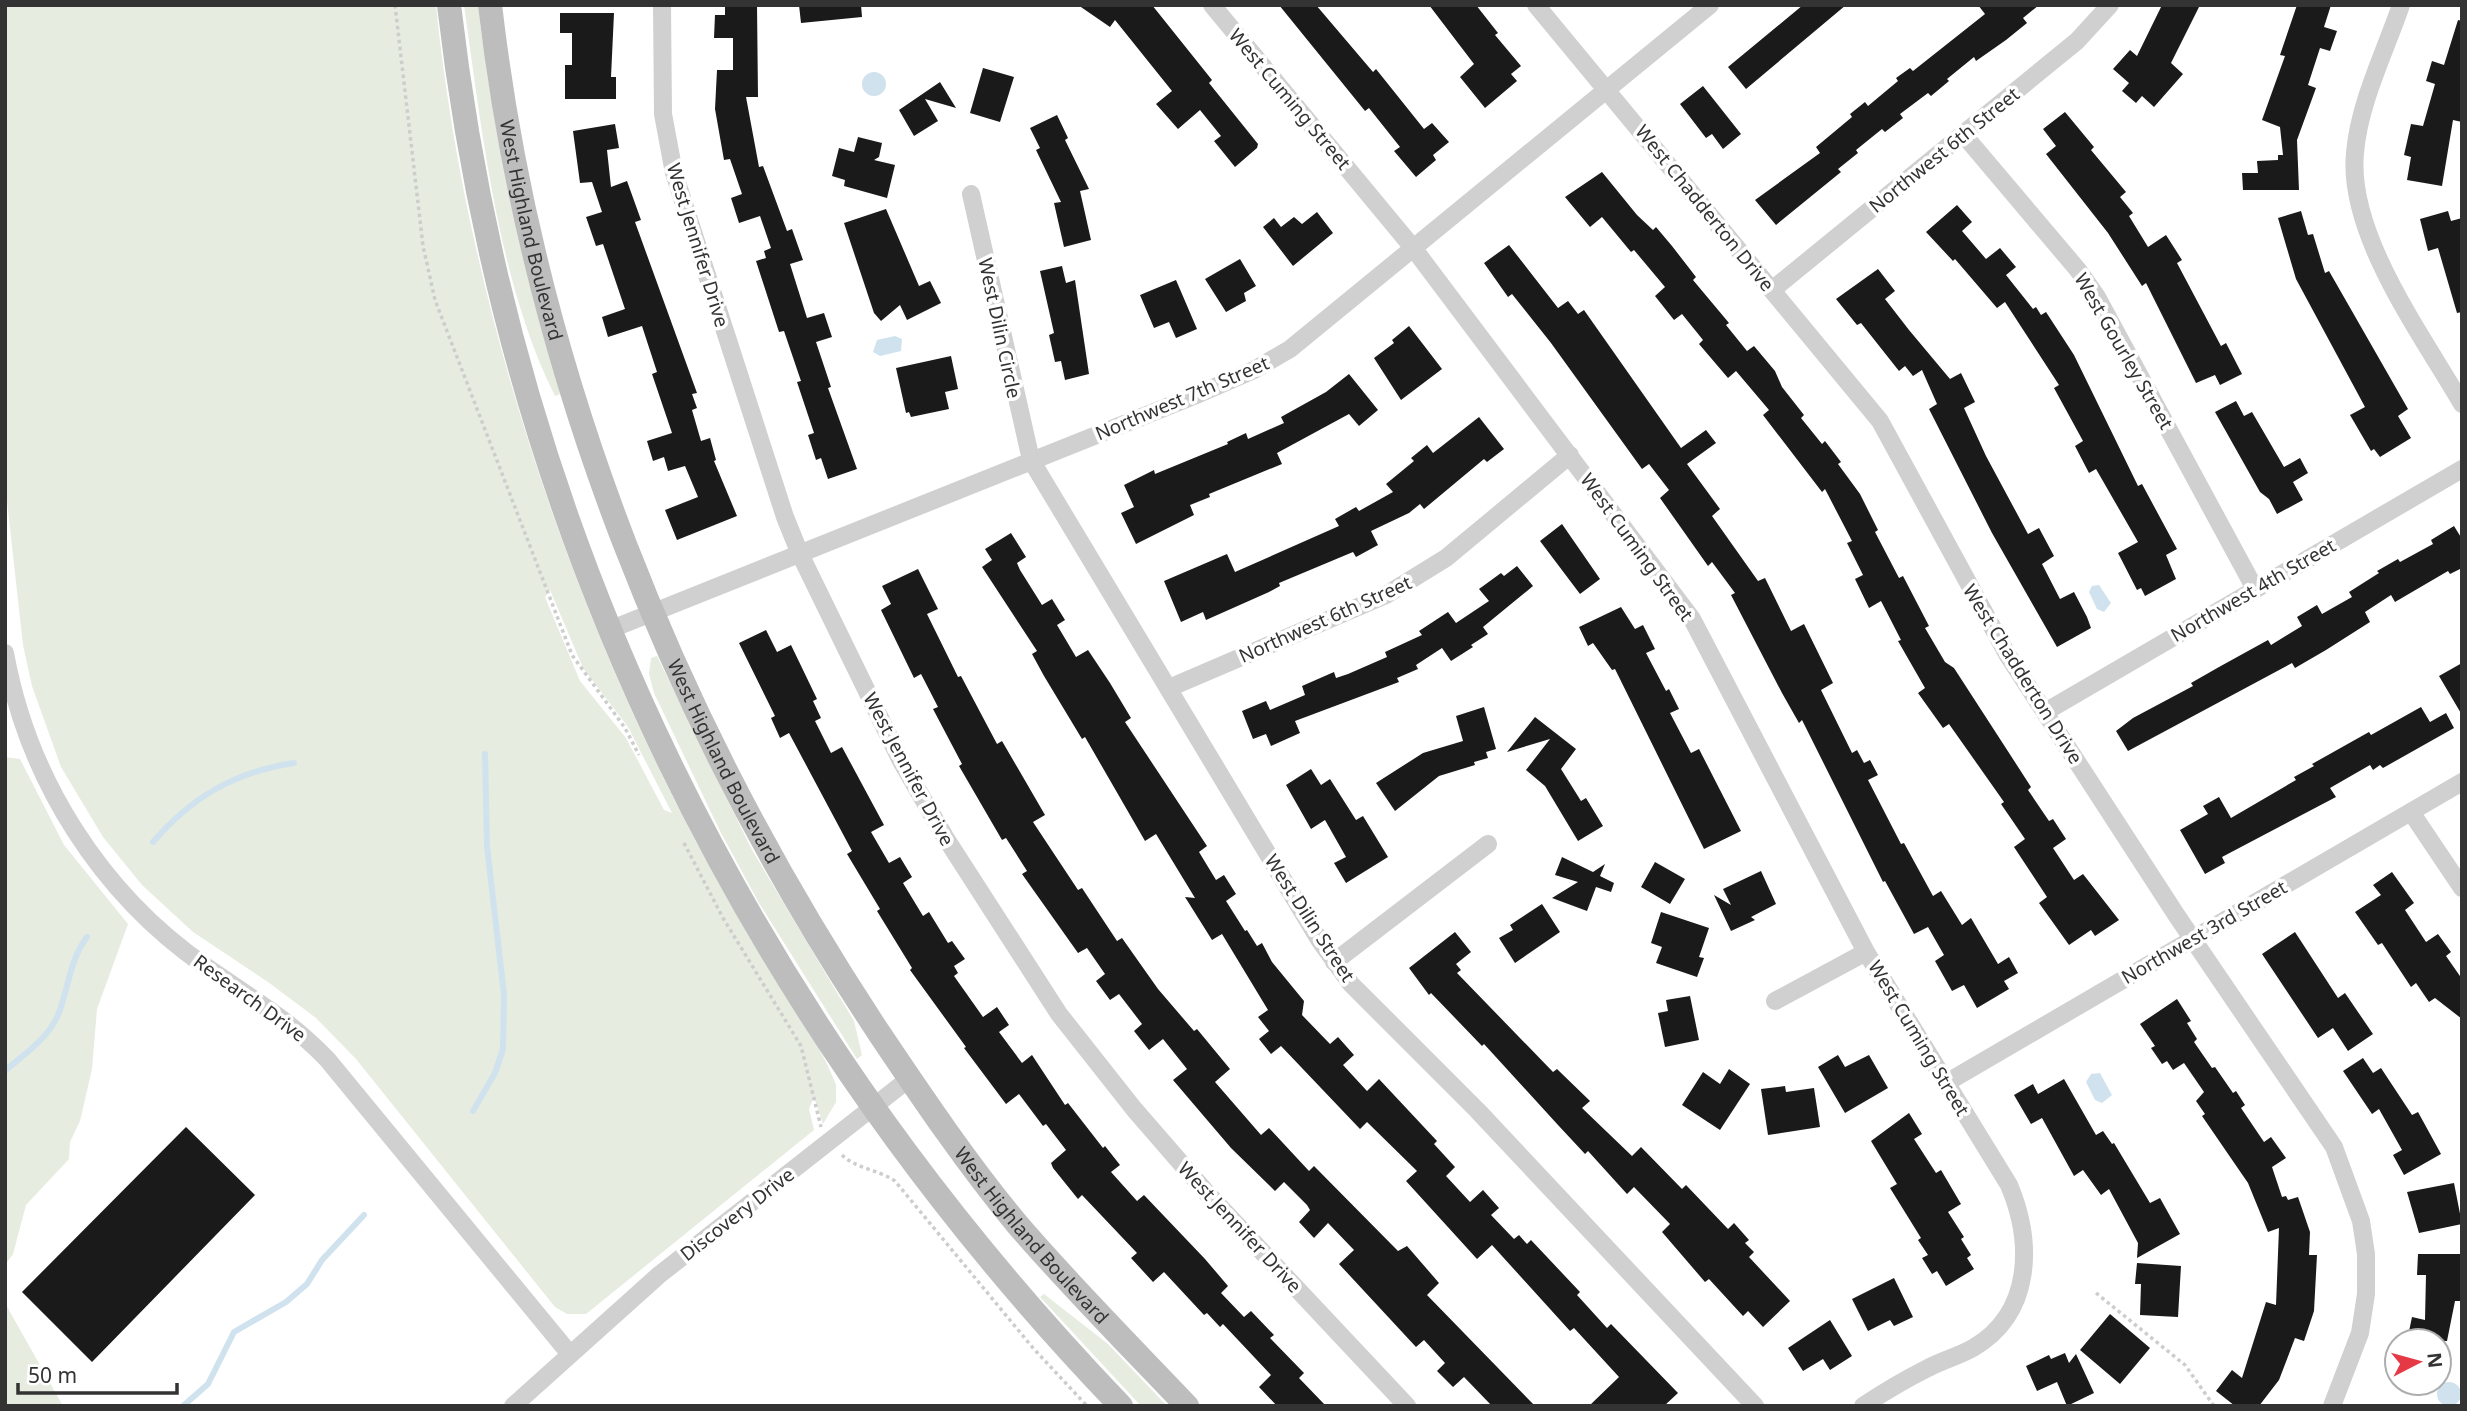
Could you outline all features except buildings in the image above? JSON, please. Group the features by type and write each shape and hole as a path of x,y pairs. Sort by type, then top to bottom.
{"main road":[{"path":"449,5 468,138 502,302 544,450 609,630 642,708 722,865 769,948 872,1108 992,1264 1121,1406"},
{"name":"West Highland Boulevard","path":"490,5 517,180 541,286 571,394 610,504 653,612 691,701 736,793 844,981 910,1078 1018,1224 1187,1406"}],"street":[{"name":"West Jennifer Drive","path":"662,5 663,114 674,173 781,504 800,554 908,772 945,837 1059,1014 1206,1192 1407,1406"},
{"name":"West Cuming Street","path":"1212,5 1414,249 1692,619 1866,952 2009,1185 2022,1221 2026,1258 2015,1300 1993,1332 1973,1347 1930,1367 1863,1406"},
{"name":"West Chadderton Drive","path":"1536,5 1892,439 2007,654 2192,937 2334,1147 2361,1221 2366,1254 2366,1294 2360,1333 2336,1404"},
{"name":"Northwest 7th Street","path":"609,630 1194,396 1273,360 1414,249 1710,5"},
{"name":"Northwest 6th Street","path":"1772,290 2077,41 2110,5"},
{"path":"2401,5 2361,121 2355,153 2354,185 2361,220 2374,252 2462,404"},
{"name":"West Gourley Street","path":"1963,134 2078,270 2097,297 2255,589"},
{"name":"West Dilin Circle","path":"971,194 1031,460"},
{"name":"Northwest 6th Street","path":"1169,688 1386,595 1417,579 1570,455"},
{"name":"West Dilin Street","path":"1031,460 1045,489 1334,962 1351,984 1484,1117 1755,1406"},
{"name":"Northwest 4th Street","path":"2045,712 2462,469"},
{"name":"Research Drive","path":"5,653 20,716 37,762 69,824 112,882 158,929 205,966 286,1019 327,1059 569,1353"},
{"name":"Northwest 3rd Street","path":"1946,1083 2192,937 2462,782"},
{"path":"2411,812 2462,888"},
{"path":"1334,962 1488,844"},
{"path":"1775,1001 1866,952"},
{"name":"Discovery Drive","path":"513,1406 659,1275 910,1078"}],"path":[{"path":"2096,1293 2185,1365 2214,1406"}],"shaded area":[{"path":"5,5 436,5 449,107 491,312 520,414 553,514 590,613 631,709 675,801 736,913 830,1071 836,1085 836,1102 823,1124 814,1097 809,1109 814,1130 586,1314 567,1314 555,1307 356,1059 316,1018 193,932 142,885 103,837 61,767 32,686 23,645 5,483","holes":["550,590 583,668 628,727 672,813 664,810 626,738 580,681 545,597"]},
{"path":"464,5 478,5 501,153 522,250 560,394 555,396 535,352 506,255 486,154"},
{"path":"657,656 752,850 854,1021 862,1055 857,1059 759,903 720,831 654,693 649,674 651,658"},
{"path":"5,757 20,759 64,845 128,924 97,1009 92,1069 80,1121 70,1142 69,1159 26,1205 13,1254 5,1265"},
{"path":"1044,1294 1108,1344 1167,1406 1141,1406 1040,1297"},
{"path":"5,1303 63,1406 5,1406"}],"water":[{"path":"874,72 885,79 886,84 879,95 874,96 863,89 862,84 869,73"},
{"path":"895,336 902,339 901,351 880,356 873,352 877,340"},
{"path":"2099,585 2111,603 2104,612 2097,609 2089,592 2092,586"},
{"path":"2100,1073 2112,1095 2102,1103 2095,1100 2086,1082 2091,1074"},
{"path":"2453,1383 2460,1389 2458,1403 2449,1406 2440,1403 2438,1397 2453,1397"}],"waterway":[{"path":"473,1111 495,1073 503,1049 504,995 487,846 485,754"},
{"path":"153,842 183,812 216,789 252,773 294,763"},
{"path":"5,1071 35,1046 53,1024 62,1005 76,956 87,937"},
{"path":"183,1406 208,1384 234,1332 286,1302 307,1284 322,1260 364,1215"}]}
